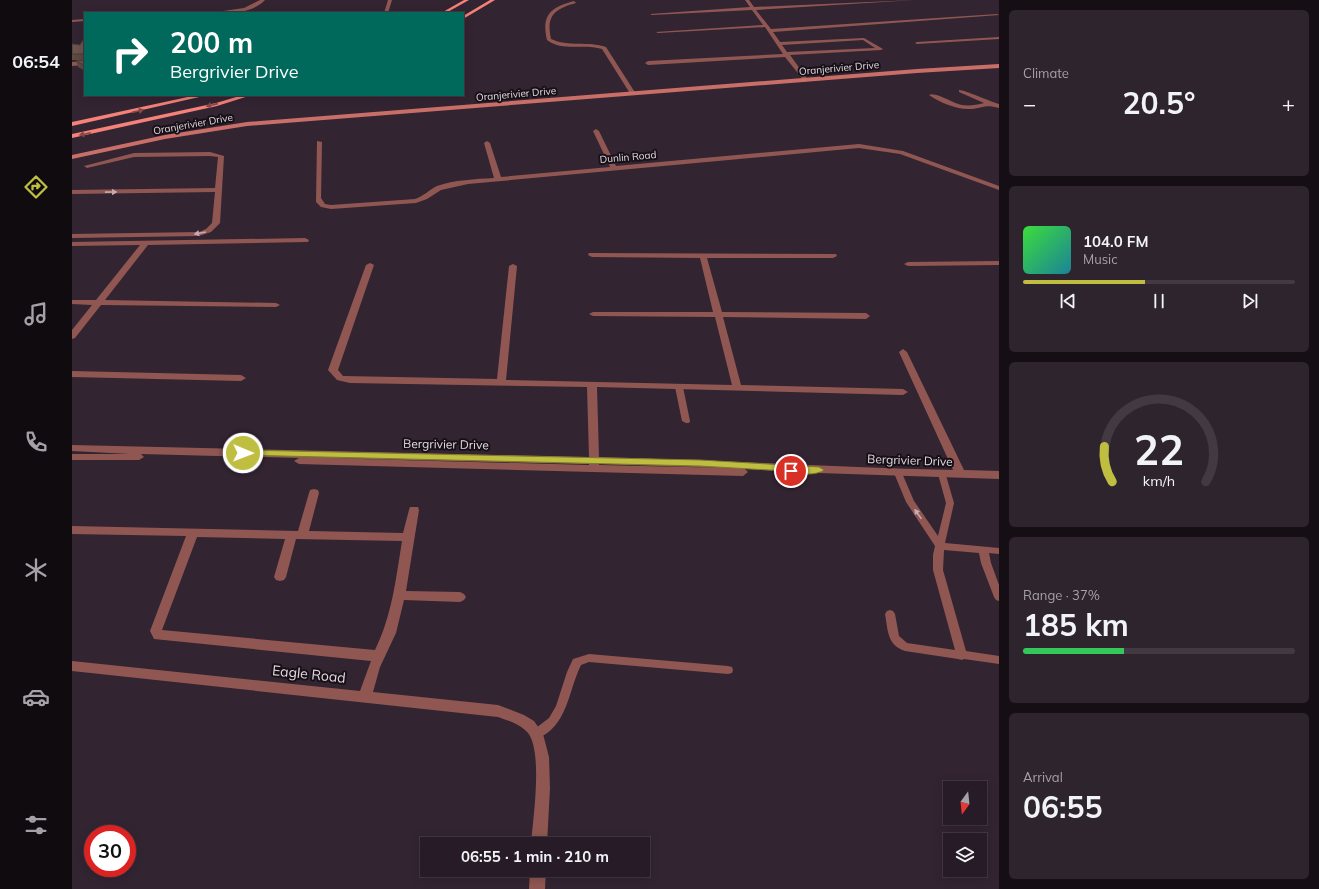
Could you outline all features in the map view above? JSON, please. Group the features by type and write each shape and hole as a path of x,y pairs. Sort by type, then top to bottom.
{"main road":[{"path":"446,12 467,0"},
{"path":"464,17 493,0"},
{"path":"72,124 200,96"},
{"path":"72,136 217,104 246,96"}],"street":[{"path":"232,12 254,8 263,0"},
{"path":"386,12 390,0"},
{"path":"747,0 804,80"},
{"path":"652,14 753,10 913,0"},
{"path":"574,2 562,6 548,15 546,20 549,40 561,44 590,44 604,48 633,94"},
{"path":"658,32 767,28 997,15"},
{"path":"72,21 84,20"},
{"path":"918,43 999,38"},
{"path":"648,63 881,49 864,39 778,44"},
{"path":"72,64 84,63"},
{"name":"Oranjerivier Drive","path":"72,157 179,134 247,124 917,71 999,63"},
{"name":"Oranjerivier Drive","path":"917,71 999,66"},
{"path":"961,91 990,103 999,104"},
{"path":"932,96 965,109 990,103"},
{"path":"596,131 614,169"},
{"name":"Dunlin Road","path":"319,142 318,198 319,202 324,206 340,207 416,201 425,198 439,188 451,184 859,146 901,152 999,188"},
{"path":"487,143 498,179"},
{"path":"72,236 182,235 208,231 213,228 216,223 222,158 216,155 134,155 87,166"},
{"path":"72,192 218,190"},
{"path":"72,244 305,240"},
{"path":"72,336 146,242"},
{"path":"592,255 833,256"},
{"path":"703,256 737,388"},
{"path":"908,264 999,263"},
{"path":"370,265 334,370 335,374 340,378 350,380 501,382 903,392"},
{"path":"501,382 513,266"},
{"path":"72,302 276,305"},
{"path":"593,314 866,316"},
{"path":"903,352 960,474"},
{"path":"72,374 241,378"},
{"path":"592,385 594,465"},
{"name":"Bergrivier Drive","path":"72,448 763,472 819,470 999,475"},
{"name":"Bergrivier Drive","path":"72,457 594,465"},
{"path":"280,576 314,493"},
{"path":"365,696 378,656 390,633 400,595 408,537 414,510"},
{"path":"72,530 408,537"},
{"path":"193,532 157,628 156,631 158,635 378,656"},
{"path":"400,595 460,597"},
{"name":"Eagle Road","path":"72,666 498,711 520,718 536,734"},
{"path":"536,734 543,757 539,837"},
{"path":"537,889 538,877"}],"lane":[{"path":"679,387 686,421"},
{"path":"898,473 910,502 940,546"},
{"path":"942,474 950,503 940,546 938,570 962,656"},
{"path":"940,546 999,551"},
{"path":"983,549 986,563 999,597"},
{"path":"890,614 894,638 905,647 999,660"},
{"path":"536,734 553,721 561,707 572,672 577,662 589,658 728,670"}],"building":[{"path":"84,39 84,54 72,54 72,44 80,45"},
{"path":"84,60 84,65 76,61"}],"route":[{"path":"243,453 700,463 819,470 791,471"}]}
